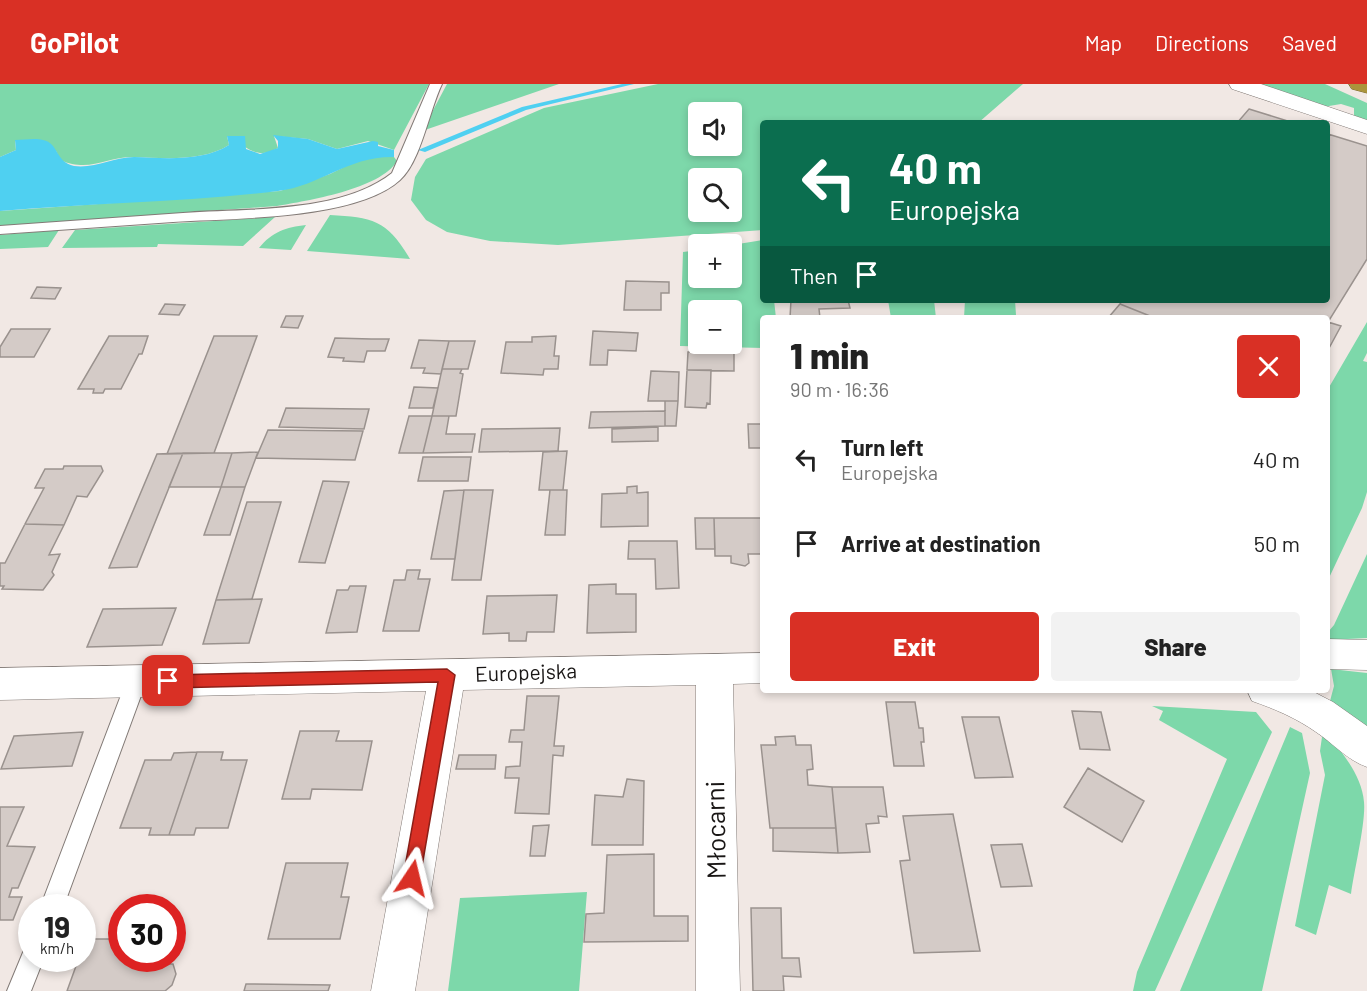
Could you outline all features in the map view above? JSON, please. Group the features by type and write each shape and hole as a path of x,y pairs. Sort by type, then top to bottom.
{"highway":[{"path":"1360,84 1367,87"}],"street":[{"path":"1240,84 1367,127"},
{"path":"1330,654 1367,655"},
{"name":"Europejska","path":"0,684 760,668"},
{"name":"Młocarni","path":"714,670 718,991"},
{"path":"393,991 447,675"},
{"path":"1273,693 1296,701 1333,720 1367,750"}],"lane":[{"path":"0,230 297,209 320,206 370,191 386,184 400,173 436,84"},
{"path":"56,894 136,682"},
{"path":"19,991 26,972"}],"green space":[{"path":"0,84 429,84 394,150 368,141 337,149 308,139 274,136 278,148 270,152 257,153 227,136 229,145 195,157 133,157 80,165 60,160 56,151 15,141 16,150 0,157"},
{"path":"447,84 559,84 422,131"},
{"path":"658,84 1023,84 981,120 760,120 760,230 558,245 490,241 447,232 426,220 411,200 415,177 426,159 544,108"},
{"path":"1257,84 1325,84 1367,103 1367,123 1354,116 1354,108 1341,104 1323,107"},
{"path":"377,156 394,157 397,161 388,171 360,186 290,204 0,226 0,211 280,191 330,174 360,159"},
{"path":"330,215 358,217 378,223 394,236 410,259 307,251"},
{"path":"275,217 243,246 158,244 157,247 62,248 75,230"},
{"path":"306,225 291,250 259,248 280,231"},
{"path":"59,230 48,247 0,249 0,235"},
{"path":"760,240 760,303 774,303 776,315 760,315 760,348 742,347 742,300 688,300 688,346 680,346 683,252 688,251 688,288 742,288 742,243"},
{"path":"888,303 934,303 936,315 890,315"},
{"path":"965,303 1015,303 1016,315 964,315"},
{"path":"1367,322 1367,353 1363,361 1367,362 1367,492 1362,508 1330,576 1330,386"},
{"path":"1367,554 1367,638 1330,640 1330,630"},
{"path":"1331,669 1367,673 1367,732 1330,701 1334,686"},
{"path":"1152,706 1256,712 1272,732 1155,991 1133,991 1137,972 1227,759 1159,720 1163,711"},
{"path":"1290,727 1302,733 1310,773 1262,991 1180,991"},
{"path":"1323,730 1355,772 1362,792 1364,811 1351,894 1329,885 1316,935 1295,926 1325,775 1320,751"},
{"path":"587,892 579,991 448,991 460,898"}],"water":[{"path":"273,135 308,139 337,149 373,141 378,142 378,146 394,150 394,157 362,161 293,188 278,191 209,198 0,211 0,157 16,150 15,140 43,140 52,145 63,161 74,166 82,166 134,157 195,157 229,145 227,136 245,136 246,149 260,154 278,148 278,141"}],"building":[{"path":"1249,109 1284,120 1240,120"},
{"path":"1330,135 1367,146 1367,259 1330,319 1330,315 1148,315 1120,304 1330,303"},
{"path":"626,281 669,282 669,293 661,293 661,310 624,310"},
{"path":"37,287 61,288 55,299 31,298"},
{"path":"791,303 849,303 850,308 819,309 820,315 790,315"},
{"path":"165,304 185,305 179,315 159,314"},
{"path":"1120,304 1148,315 1111,315"},
{"path":"286,316 303,316 298,328 281,327"},
{"path":"1330,323 1341,326 1330,346"},
{"path":"11,329 50,329 34,357 0,357 0,347"},
{"path":"593,331 638,333 636,351 608,350 607,365 590,365"},
{"path":"109,336 148,336 142,354 139,354 121,389 105,389 103,393 93,393 94,389 78,389"},
{"path":"214,336 257,336 214,453 167,454"},
{"path":"556,336 554,356 559,356 558,369 544,369 543,375 501,373 506,342 532,342 532,337"},
{"path":"335,338 389,339 385,351 367,351 364,362 343,361 344,358 328,357"},
{"path":"419,340 449,341 441,374 423,373 425,368 411,368"},
{"path":"449,341 475,341 468,369 442,369"},
{"path":"688,352 688,354 734,354 734,371 687,370"},
{"path":"442,369 462,369 456,416 432,416"},
{"path":"687,370 711,370 710,404 707,403 706,408 685,407"},
{"path":"651,371 679,372 678,401 648,401"},
{"path":"414,387 438,388 433,408 409,408"},
{"path":"665,401 678,401 676,426 665,426"},
{"path":"286,408 369,409 364,429 279,427"},
{"path":"665,411 665,426 589,428 591,412"},
{"path":"409,416 432,416 423,453 399,453"},
{"path":"432,416 449,416 446,434 475,434 472,452 423,453"},
{"path":"748,424 760,424 760,448 749,448"},
{"path":"658,427 658,441 612,442 612,429"},
{"path":"560,428 558,451 479,452 482,429"},
{"path":"268,430 363,431 355,460 256,458"},
{"path":"567,451 563,490 539,490 543,452"},
{"path":"258,452 245,487 221,487 232,453"},
{"path":"183,453 232,453 221,487 169,487"},
{"path":"183,453 137,567 109,568 157,454"},
{"path":"423,457 471,457 468,481 418,481"},
{"path":"64,466 101,466 103,471 87,497 77,496 64,525 25,524 44,488 35,488 45,469 63,469"},
{"path":"323,481 349,482 325,563 299,562"},
{"path":"637,486 637,493 648,492 648,526 601,527 602,494 627,493 627,487"},
{"path":"221,487 245,487 230,535 204,535"},
{"path":"464,490 493,490 481,580 452,580"},
{"path":"464,490 455,559 431,559 444,491"},
{"path":"550,490 567,490 565,535 545,535"},
{"path":"247,502 281,502 252,599 216,600"},
{"path":"695,518 714,518 715,549 696,549"},
{"path":"714,518 760,518 760,554 748,554 749,563 745,566 731,563 731,556 715,556"},
{"path":"25,524 64,525 49,555 60,554 52,572 54,575 43,590 2,589 4,586 0,586 0,563 5,563"},
{"path":"629,541 677,541 679,588 656,589 655,559 628,559"},
{"path":"407,570 420,570 418,579 430,579 419,631 383,631 394,580 405,580"},
{"path":"616,584 616,594 636,594 636,632 587,633 589,585"},
{"path":"350,586 366,586 357,632 326,633 337,590 348,590"},
{"path":"557,595 554,632 527,632 526,641 509,641 509,633 483,634 487,596"},
{"path":"262,599 249,643 203,644 216,600"},
{"path":"176,608 162,645 87,647 103,609"},
{"path":"527,696 559,696 554,746 564,746 563,756 553,755 549,814 515,813 519,778 505,778 506,767 520,766 522,742 509,742 511,730 524,730"},
{"path":"886,702 915,702 919,728 923,728 924,742 921,742 924,766 894,766"},
{"path":"1072,711 1101,712 1110,750 1080,749"},
{"path":"962,717 999,717 1013,777 975,778"},
{"path":"300,731 339,731 336,741 372,741 362,790 312,789 310,799 282,799"},
{"path":"83,732 72,766 1,769 14,736"},
{"path":"795,736 796,745 811,745 813,769 807,770 808,785 832,787 836,828 770,828 761,745 776,745 775,737"},
{"path":"197,752 223,752 221,760 247,760 228,828 196,828 194,835 169,835"},
{"path":"197,752 169,835 149,835 151,828 120,828 145,760 171,760 174,753"},
{"path":"459,755 496,755 495,769 456,769"},
{"path":"1088,768 1144,801 1122,842 1064,807"},
{"path":"627,779 644,781 643,845 592,845 595,795 623,797"},
{"path":"832,787 883,787 887,817 878,816 879,823 866,824 870,852 838,853"},
{"path":"0,807 24,807 7,846 35,847 18,888 12,888 9,897 18,897 18,907 13,920 0,920"},
{"path":"953,814 980,951 914,953 900,861 910,860 903,816"},
{"path":"549,825 545,856 530,856 533,826"},
{"path":"773,828 836,828 838,853 773,851"},
{"path":"1022,844 1032,886 1001,887 991,845"},
{"path":"654,854 654,916 688,916 688,941 584,942 586,914 604,913 607,855"},
{"path":"286,863 348,863 341,897 349,897 340,939 268,939"},
{"path":"751,908 781,908 782,958 799,958 801,977 783,976 784,991 753,991"},
{"path":"96,939 108,939 108,972 175,972 172,985 165,991 67,991 74,972 96,972"},
{"path":"246,984 330,985 328,991 244,991"}],"waterway":[{"path":"422,150 524,108 631,84"}],"route":[{"path":"168,681 447,675 412,878"}]}
